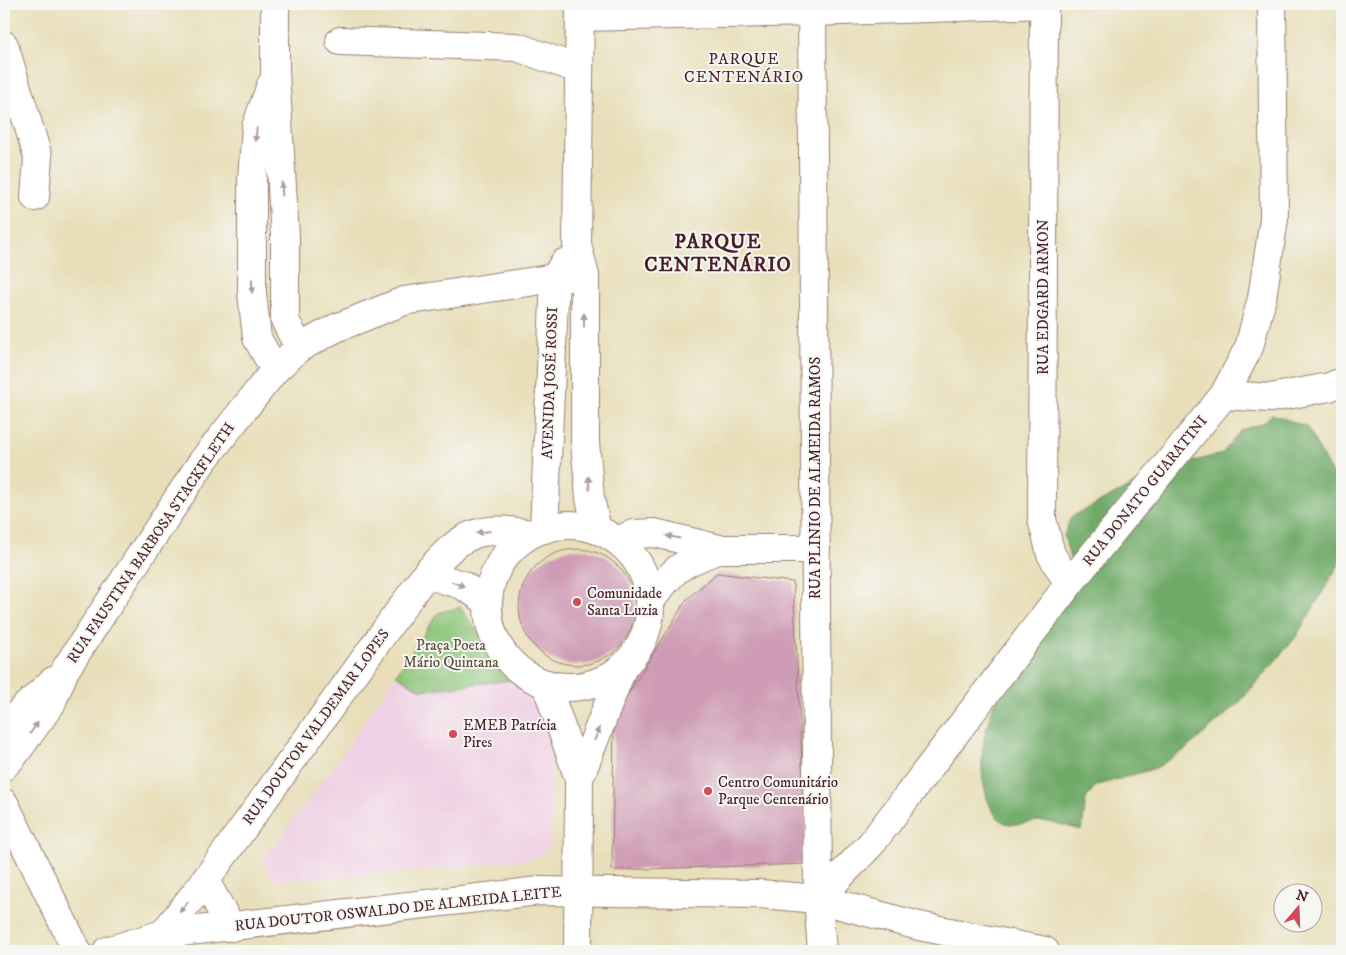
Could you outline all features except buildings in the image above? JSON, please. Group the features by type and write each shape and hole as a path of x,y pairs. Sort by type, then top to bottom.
{"street":[{"path":"275,4 275,71 285,237 285,320 299,348"},
{"path":"579,779 622,669 638,650 648,627 650,602 646,579 634,558 608,536 590,498 585,442 584,276 577,244 580,10 1044,4"},
{"name":"RUA EDGARD ARMON","path":"1044,4 1042,519 1051,554 1069,584"},
{"name":"RUA DONATO GUARATINI","path":"818,898 871,844 1069,584 1224,395 1249,347 1262,298 1274,219 1272,4"},
{"name":"RUA PLINIO DE ALMEIDA RAMOS","path":"812,8 818,898 822,951"},
{"path":"340,41 517,47 578,69"},
{"path":"4,45 38,157 35,197"},
{"path":"275,71 256,127 252,180 252,293 257,338 275,370"},
{"path":"555,278 577,244"},
{"name":"RUA FAUSTINA BARBOSA STACKFLETH","path":"65,670 202,462 275,370 299,348 336,328 404,301 555,278 584,276"},
{"name":"AVENIDA JOSÉ ROSSI","path":"538,531 555,278"},
{"path":"1224,395 1271,398 1329,387 1342,382"},
{"path":"622,669 599,682 573,688 546,684 521,672 502,653 490,628 487,601 494,574 509,551 538,531 571,525 608,536 655,533 720,549 816,548"},
{"name":"RUA DOUTOR VALDEMAR LOPES","path":"163,934 205,880 426,574 446,551 475,532 504,529 538,531"},
{"path":"650,602 665,580 686,561 720,549"},
{"path":"426,574 462,585 487,601"},
{"path":"4,727 65,670"},
{"path":"4,766 51,704 65,670"},
{"path":"546,684 579,779 578,951"},
{"path":"4,803 77,951"},
{"path":"205,880 231,927"},
{"name":"RUA DOUTOR OSWALDO DE ALMEIDA LEITE","path":"107,951 163,934 539,891 578,890 760,894 818,898 919,926 1045,951"}],"shaded area":[{"name":"EMEB Patrícia Pires","path":"460,607 511,680 534,688 549,718 552,749 551,843 539,858 423,871 273,881 262,861 339,759 438,613"}],"green space":[{"path":"1272,414 1307,427 1339,487 1342,498 1342,559 1296,637 1237,705 1186,749 1156,768 1095,786 1086,799 1082,830 1041,821 1010,824 1000,820 990,806 985,790 982,762 986,733 995,703 1023,642 1071,563 1064,535 1071,517 1166,468 1222,454 1241,430 1263,423"},
{"name":"Praça Poeta Mário Quintana","path":"460,607 511,680 422,690 396,675 438,613"}],"place":[{"name":"Comunidade Santa Luzia","path":"577,602"},
{"name":"EMEB Patrícia Pires","path":"453,734"},
{"name":"Centro Comunitário Parque Centenário","path":"708,791"}],"district":[{"name":"PARQUE CENTENÁRIO","path":"744,68"},
{"name":"PARQUE CENTENÁRIO","path":"718,254"}]}
